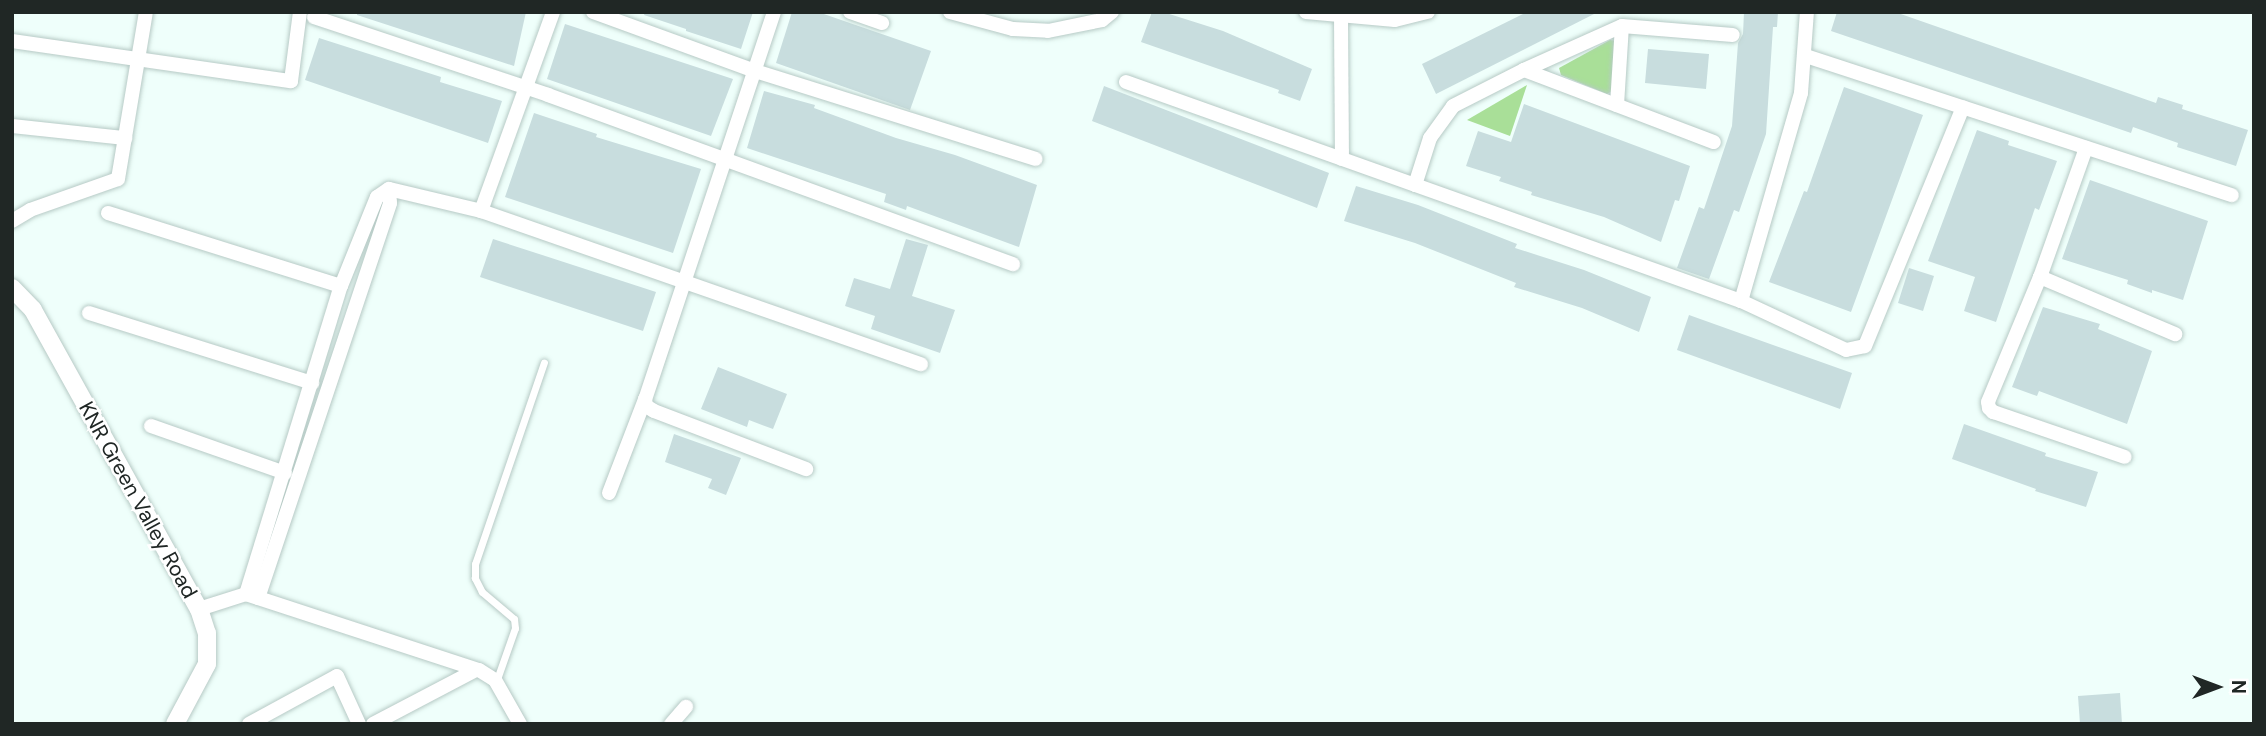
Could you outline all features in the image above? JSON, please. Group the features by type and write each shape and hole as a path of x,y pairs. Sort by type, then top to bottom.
{"street":[{"path":"12,220 30,210 118,178 146,12"},
{"path":"481,211 553,12"},
{"path":"593,12 755,71 1035,159"},
{"path":"609,493 645,399 774,12"},
{"path":"850,12 881,23"},
{"path":"950,12 1013,29 1048,31 1102,20 1112,12"},
{"path":"1306,12 1340,18 1395,20 1428,12"},
{"path":"1741,301 1801,93 1807,12"},
{"path":"12,41 291,82 307,14 525,87 1013,264"},
{"path":"1340,18 1342,159"},
{"path":"1415,185 1430,138 1453,106 1524,70 1622,26 1733,35"},
{"path":"1617,106 1622,26"},
{"path":"1805,56 2232,195"},
{"path":"1524,70 1714,142"},
{"path":"1126,82 1741,301 1846,351 1865,346 1963,107"},
{"path":"12,126 125,138"},
{"path":"2086,148 2040,277 1988,402 1993,412 2125,457"},
{"path":"252,596 390,202 389,189"},
{"path":"252,596 285,473 341,286 377,197 389,189 481,211 920,364"},
{"path":"108,213 341,286"},
{"path":"2040,277 2175,334"},
{"name":"KNR Green Valley Road","path":"12,288 33,310 199,609 207,633 207,664 175,724"},
{"path":"89,313 312,383"},
{"path":"645,399 646,406 654,411 806,470"},
{"path":"151,426 285,473"},
{"path":"199,609 252,596 476,670 496,682 520,724"},
{"path":"373,724 476,670"},
{"path":"249,724 337,677 359,724"},
{"path":"671,724 686,707"}],"lane":[{"path":"496,682 515,628 514,620 482,592 475,578 475,564 544,362"}],"green space":[{"path":"1610,40 1618,41 1612,91 1607,94 1561,75 1559,68"},
{"path":"1527,85 1510,136 1467,120"}],"building":[{"path":"357,12 526,12 514,66 357,15"},
{"path":"645,12 753,12 741,49 644,15"},
{"path":"792,12 818,12 931,51 910,110 776,63"},
{"path":"1152,12 1163,12 1223,31 1312,69 1300,101 1278,93 1279,90 1141,42"},
{"path":"1527,12 1598,12 1436,94 1422,64"},
{"path":"1744,12 1778,12 1777,27 1773,27 1766,134 1739,212 1734,210 1709,279 1677,268 1699,207 1704,209 1732,126 1738,43 1743,34"},
{"path":"1837,12 1895,12 2156,103 2158,97 2183,105 2182,109 2248,130 2236,166 2177,147 2178,143 2133,127 2131,133 1831,31"},
{"path":"565,24 733,79 711,136 547,79"},
{"path":"319,38 441,77 440,82 502,101 488,143 305,80"},
{"path":"1648,49 1709,54 1706,89 1645,83"},
{"path":"1104,86 1329,173 1317,208 1092,121"},
{"path":"1844,87 1923,115 1851,312 1769,282 1804,191 1807,192"},
{"path":"764,91 815,105 814,108 896,138 955,155 1037,185 1019,247 907,206 906,210 884,202 886,194 747,148"},
{"path":"1524,104 1690,166 1679,201 1675,200 1661,242 1604,217 1531,195 1532,192 1499,181 1501,177 1466,166 1478,131 1511,142"},
{"path":"534,113 597,134 596,137 701,169 673,253 505,197"},
{"path":"1977,130 2009,141 2008,145 2057,161 2039,210 2035,208 1996,322 1964,311 1975,277 1928,261"},
{"path":"2090,180 2208,221 2183,300 2152,290 2152,293 2127,284 2128,280 2062,259"},
{"path":"1356,186 1418,205 1517,244 1515,248 1584,270 1651,297 1639,332 1582,308 1514,287 1516,283 1415,243 1344,221"},
{"path":"493,239 656,292 643,331 480,277"},
{"path":"906,239 928,245 912,296 955,310 940,353 871,329 875,316 845,306 854,278 890,289"},
{"path":"1909,268 1934,276 1923,311 1898,303"},
{"path":"2043,307 2100,324 2098,329 2152,351 2127,424 2039,391 2037,396 2012,387"},
{"path":"1689,315 1852,373 1840,409 1677,350"},
{"path":"718,367 787,394 773,429 749,420 747,427 701,409"},
{"path":"1964,424 2046,453 2045,456 2098,472 2086,507 2035,491 2036,489 1952,459"},
{"path":"674,434 741,458 726,495 708,488 712,479 665,462"},
{"path":"2120,693 2122,724 2080,724 2078,696"}]}
